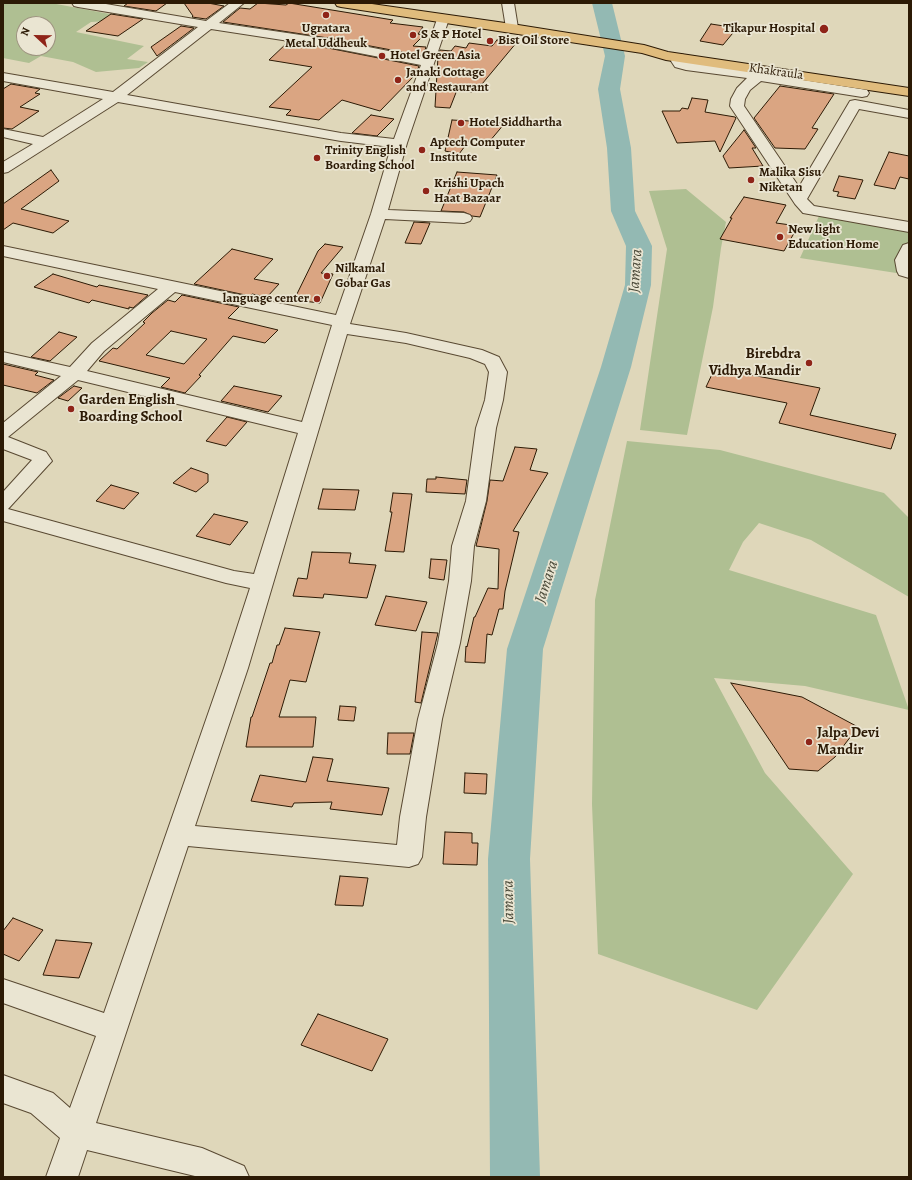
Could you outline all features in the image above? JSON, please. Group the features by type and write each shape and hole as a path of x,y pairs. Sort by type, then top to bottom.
{"main road":[{"path":"342,3 640,48"},
{"name":"Khakraula","path":"640,48 655,47 909,81"},
{"name":"Khakraula","path":"640,48 651,52 680,58 909,92"}],"street":[{"path":"78,3 262,34 328,43 429,64"},
{"path":"3,169 116,97 238,3"},
{"path":"508,3 512,28"},
{"path":"62,1177 236,668 341,325 379,214 400,143 429,64 443,19"},
{"path":"680,58 678,61 680,64 686,66 758,76 858,99 909,114"},
{"path":"758,76 744,88 738,99 737,106 803,204 809,210 909,227"},
{"path":"3,77 341,137 400,143"},
{"path":"858,99 909,100"},
{"path":"800,198 858,99"},
{"path":"3,133 46,142"},
{"path":"379,214 464,218"},
{"path":"909,248 903,260 905,271 909,273"},
{"path":"3,251 172,286 476,354 493,361 498,372 494,400 486,428 476,501 463,546 460,581 449,643 430,719 413,817 409,857 179,835"},
{"path":"3,433 73,374 98,347 172,286"},
{"path":"3,357 310,430"},
{"path":"3,442 39,456 42,461 3,504"},
{"path":"3,514 234,578 262,583"},
{"path":"3,991 113,1029"},
{"path":"3,1089 42,1103 77,1133 202,1163 233,1177"}],"green space":[{"path":"3,3 51,3 115,15 107,21 91,22 76,32 144,46 127,59 148,62 139,68 96,72 73,62 41,56 29,63 3,58"},
{"path":"686,189 726,222 713,307 687,435 640,430 667,249 649,191"},
{"path":"819,216 909,231 909,275 800,258"},
{"path":"627,441 720,450 884,493 909,518 909,597 811,540 759,523 743,542 729,570 876,615 909,710 805,686 714,678 765,773 853,874 757,1010 598,954 592,804 595,600"}],"building":[{"path":"128,3 167,3 156,11 124,6"},
{"path":"184,3 208,3 224,6 206,19 192,17 193,16"},
{"path":"258,3 286,5 289,3 393,20 390,23 423,27 418,34 424,35 413,46 426,47 423,56 328,38 223,22 240,8 250,9"},
{"path":"111,14 143,19 118,36 86,31"},
{"path":"711,24 737,28 723,45 700,41"},
{"path":"181,26 194,28 157,56 151,47"},
{"path":"497,40 517,42 482,84 480,84 472,92 457,90 450,108 435,107 438,57 440,50 451,51 455,46 466,48 469,43 492,46"},
{"path":"288,42 328,48 419,66 416,74 380,111 342,100 319,120 286,115 291,110 269,107 312,67 269,60"},
{"path":"11,84 40,89 35,93 40,94 20,107 39,111 12,129 3,128 3,89"},
{"path":"780,86 834,94 812,128 818,129 805,149 775,148 754,118"},
{"path":"692,98 708,100 705,112 736,118 720,152 715,141 677,143 662,111 680,111 682,108 688,109"},
{"path":"371,115 394,119 377,136 352,133"},
{"path":"452,120 505,123 489,142 471,138 459,154 445,151"},
{"path":"744,130 756,148 752,148 763,166 729,168 723,156"},
{"path":"889,152 909,156 909,179 900,177 895,189 874,185"},
{"path":"51,170 59,181 21,209 69,221 53,233 13,223 3,230 3,204"},
{"path":"457,172 497,175 480,217 472,216 464,212 441,211"},
{"path":"839,176 863,180 855,199 837,196 839,192 833,191"},
{"path":"744,197 786,205 776,223 798,226 784,251 720,239 732,218 730,218"},
{"path":"414,222 430,223 421,244 405,243"},
{"path":"325,244 343,247 321,273 333,274 320,303 294,300 318,251"},
{"path":"232,249 273,259 254,279 279,284 267,297 252,294 250,296 194,284"},
{"path":"53,274 97,287 99,285 148,295 133,308 129,307 129,309 92,300 89,303 34,287"},
{"path":"182,295 239,307 228,318 278,330 265,343 233,336 199,375 201,376 185,393 161,387 170,378 99,361 113,348 117,349 145,323 143,322 152,313 168,300 175,302","holes":["171,331 207,339 184,364 146,355"]},
{"path":"59,332 77,337 50,361 31,357"},
{"path":"3,364 38,372 35,375 54,380 37,393 3,385"},
{"path":"715,368 820,388 810,415 896,434 891,449 779,423 787,403 706,387"},
{"path":"74,386 82,388 68,401 58,398"},
{"path":"234,386 282,396 268,412 221,401"},
{"path":"227,417 247,422 226,446 206,441"},
{"path":"515,447 537,449 530,470 548,473 513,531 519,532 505,591 503,609 499,609 492,635 487,634 485,663 465,662 466,646 467,647 474,617 488,588 498,589 499,549 476,546 487,501 490,480 503,481"},
{"path":"191,468 208,474 208,482 196,492 173,483"},
{"path":"436,477 467,480 465,494 426,492 427,479 436,479"},
{"path":"111,485 139,493 124,509 96,501"},
{"path":"323,489 359,490 355,510 318,509"},
{"path":"393,493 412,494 404,552 385,551 392,512 390,512"},
{"path":"214,514 248,522 230,545 196,536"},
{"path":"312,552 351,553 349,563 376,565 367,598 324,594 323,598 293,596 298,578 307,579"},
{"path":"431,559 447,560 444,580 429,578"},
{"path":"386,596 427,602 416,631 375,625"},
{"path":"285,628 320,632 306,682 290,680 279,717 316,717 313,747 246,747 251,717 270,663 272,663 277,645 279,645"},
{"path":"422,632 438,633 421,703 415,702"},
{"name":"Jalpa Devi Mandir","path":"731,683 802,697 858,727 835,757 818,771 789,769"},
{"path":"340,706 356,707 354,721 338,720"},
{"path":"388,733 414,733 410,754 387,754"},
{"path":"313,757 333,759 327,781 389,788 382,815 330,809 332,802 294,803 292,807 251,801 260,775 306,782"},
{"path":"465,773 487,774 486,794 464,793"},
{"path":"445,832 472,833 472,843 478,843 477,865 443,864"},
{"path":"340,876 368,878 363,906 335,905"},
{"path":"13,918 43,930 19,961 3,954 3,931"},
{"path":"56,940 92,943 79,978 43,975"},
{"path":"318,1014 388,1039 372,1071 301,1045"}],"waterway":[{"name":"Jamara","path":"515,1177 509,859 525,649 616,367 638,285 639,246 623,211 619,148 609,89 615,56 602,3"}],"place":[{"name":"Ugratara Metal Uddheuk","path":"326,15"},
{"name":"Tikapur Hospital","path":"824,29"},
{"name":"S & P Hotel","path":"413,35"},
{"name":"Bist Oil Store","path":"490,41"},
{"name":"Hotel Green Asia","path":"382,56"},
{"name":"Janaki Cottage and Restaurant","path":"398,80"},
{"name":"Hotel Siddhartha","path":"461,123"},
{"name":"Aptech Computer Institute","path":"422,150"},
{"name":"Trinity English Boarding School","path":"317,158"},
{"name":"Malika Sisu Niketan","path":"751,180"},
{"name":"Krishi Upach Haat Bazaar","path":"426,191"},
{"name":"New light Education Home","path":"780,237"},
{"name":"Nilkamal Gobar Gas","path":"327,276"},
{"name":"language center","path":"317,299"},
{"name":"Birebdra Vidhya Mandir","path":"809,363"},
{"name":"Garden English Boarding School","path":"71,409"},
{"name":"Jalpa Devi Mandir","path":"809,742"}]}
